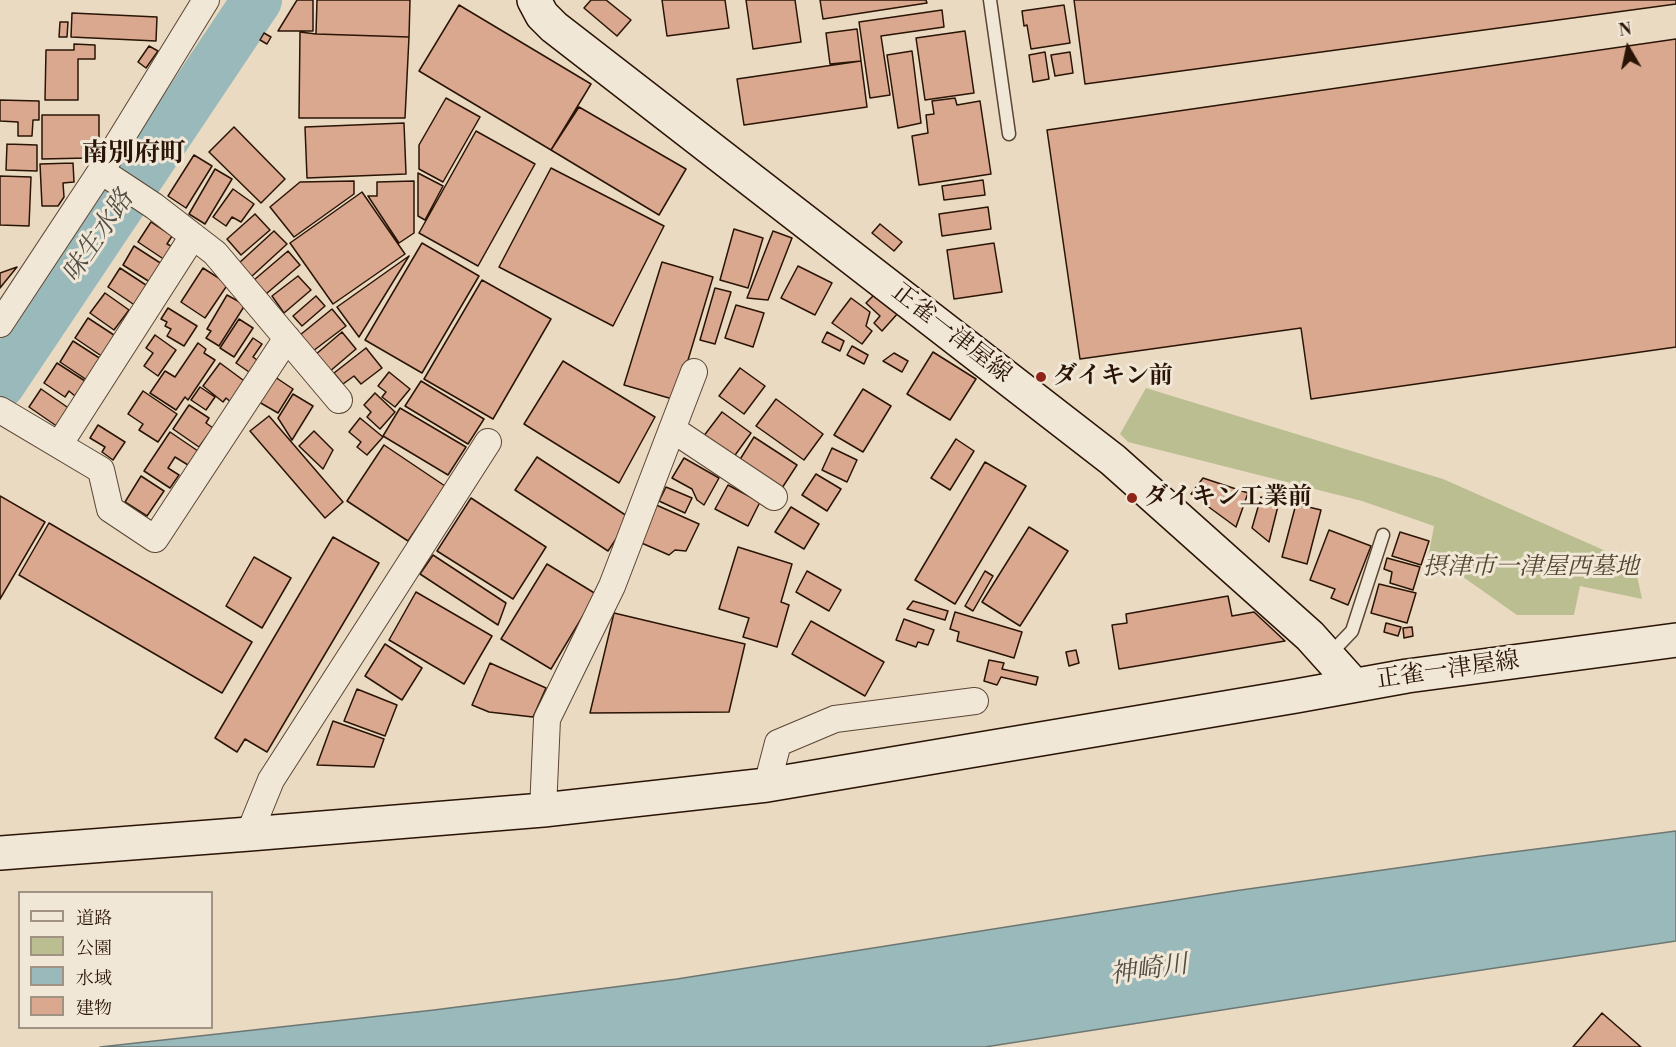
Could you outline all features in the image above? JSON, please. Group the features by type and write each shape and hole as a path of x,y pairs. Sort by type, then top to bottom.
{"main road":[{"name":"正雀一津屋線","path":"534,0 542,15 554,27 1113,460 1310,636 1354,685 1676,640"},
{"path":"0,853 543,810 767,785 1354,685"}],"street":[{"path":"0,324 101,171 206,0"},
{"path":"101,171 154,206 215,253 339,400"},
{"path":"60,446 193,236"},
{"path":"6,414 101,470 110,509 155,539 287,338"},
{"path":"543,810 547,719 612,586 694,372"},
{"path":"672,429 774,497"},
{"path":"249,834 271,780 488,442"},
{"path":"767,785 778,743 835,719 975,701"}],"lane":[{"path":"990,0 1009,134"},
{"path":"1328,656 1352,631 1383,536"}],"green space":[{"name":"摂津市一津屋西墓地","path":"1146,388 1443,479 1634,562 1642,599 1580,586 1574,615 1517,615 1429,553 1434,526 1362,501 1128,442 1120,434"}],"water":[{"name":"神崎川","path":"1676,831 1676,941 985,1047 100,1047 434,1010 677,979 1234,891"}],"building":[{"path":"297,0 313,0 313,31 278,31"},
{"path":"317,0 410,0 409,37 316,34"},
{"path":"591,0 606,0 631,20 617,36 584,8"},
{"path":"662,0 725,0 729,28 667,36"},
{"path":"746,0 795,0 801,42 753,49"},
{"path":"820,0 926,0 927,3 823,19"},
{"path":"1074,0 1676,0 1676,4 1085,84"},
{"path":"459,5 591,84 551,150 419,71"},
{"path":"1064,5 1070,43 1031,49 1022,11"},
{"path":"942,10 944,27 881,36 890,95 870,98 859,22"},
{"path":"72,13 157,17 156,41 71,37"},
{"path":"60,22 68,22 67,37 59,37"},
{"path":"857,29 861,61 830,64 826,33"},
{"path":"965,31 974,93 925,100 916,38"},
{"path":"300,32 409,37 405,118 299,118"},
{"path":"264,33 271,37 267,44 260,40"},
{"path":"1676,39 1676,347 1311,399 1301,328 1080,359 1047,130"},
{"path":"74,44 95,45 95,59 78,59 78,100 45,100 46,50 74,50"},
{"path":"149,46 158,51 146,68 138,62"},
{"path":"912,51 921,123 898,128 887,55"},
{"path":"1045,52 1049,79 1033,82 1029,55"},
{"path":"1070,52 1073,73 1055,76 1051,55"},
{"path":"861,61 867,107 744,125 737,79"},
{"path":"446,98 480,117 443,182 419,169 419,145"},
{"path":"955,98 957,105 980,101 991,174 919,185 912,136 928,133 926,115 934,114 932,101"},
{"path":"0,100 39,101 39,120 33,120 32,136 18,136 18,122 0,121"},
{"path":"579,107 686,169 659,215 551,150"},
{"path":"42,115 99,115 99,139 88,158 42,159"},
{"path":"404,123 406,174 307,178 305,127"},
{"path":"234,127 285,179 261,203 209,152"},
{"path":"476,131 535,164 478,266 419,233"},
{"path":"7,144 37,145 37,171 6,170"},
{"path":"194,155 212,166 186,208 168,196"},
{"path":"73,163 74,182 63,183 64,197 58,206 42,206 40,164"},
{"path":"551,168 664,226 613,326 499,267"},
{"path":"215,169 232,179 205,224 189,214"},
{"path":"418,173 443,186 425,220 418,216"},
{"path":"0,176 31,177 29,226 0,225"},
{"path":"983,180 985,195 944,200 942,186"},
{"path":"354,181 354,194 294,237 270,207 300,182"},
{"path":"414,181 414,233 399,243 368,196 377,196 377,182"},
{"path":"233,189 254,204 241,222 232,217 226,226 213,217"},
{"path":"362,192 405,254 333,304 290,243"},
{"path":"988,207 991,229 942,236 939,214"},
{"path":"255,214 270,230 241,255 227,239"},
{"path":"151,222 172,236 167,244 173,247 165,260 138,242"},
{"path":"880,224 902,242 894,251 872,233"},
{"path":"734,229 763,238 748,288 720,280"},
{"path":"274,231 287,244 251,277 238,264"},
{"path":"773,231 792,238 768,300 747,298"},
{"path":"422,243 479,276 422,373 365,340"},
{"path":"994,243 1002,292 954,299 947,250"},
{"path":"134,246 165,266 153,284 123,265"},
{"path":"288,251 300,265 266,294 254,280"},
{"path":"409,256 359,337 337,307"},
{"path":"662,262 713,277 676,400 624,385"},
{"path":"798,266 832,283 815,315 781,298"},
{"path":"17,267 0,288 0,273"},
{"path":"120,268 149,287 136,306 108,287"},
{"path":"203,268 228,284 205,318 181,302"},
{"path":"298,276 311,290 284,313 272,296"},
{"path":"482,280 551,319 493,419 424,379"},
{"path":"715,288 731,292 715,344 700,340"},
{"path":"877,292 899,312 882,331 874,323 880,316 866,303"},
{"path":"105,293 129,310 114,330 90,313"},
{"path":"227,295 245,305 219,346 206,338 211,331 207,329"},
{"path":"316,296 325,306 302,326 293,316"},
{"path":"851,298 870,312 866,326 872,331 862,344 832,323"},
{"path":"736,305 764,313 753,347 725,338"},
{"path":"168,308 197,326 184,346 167,336 171,329 165,326 167,322 161,319"},
{"path":"332,309 346,326 313,351 300,335"},
{"path":"88,318 117,337 103,357 75,338"},
{"path":"239,319 253,328 234,357 220,348"},
{"path":"342,332 356,349 329,372 315,355"},
{"path":"827,332 844,341 840,351 822,342"},
{"path":"155,335 176,350 158,376 144,366 153,353 146,348"},
{"path":"253,338 262,344 253,357 260,362 252,374 236,363"},
{"path":"73,341 104,361 90,382 60,362"},
{"path":"198,343 206,349 204,353 215,360 188,400 185,397 176,410 150,393 165,371 175,377"},
{"path":"852,346 868,355 864,364 847,355"},
{"path":"366,348 382,368 361,384 354,376 343,384 334,373"},
{"path":"933,352 976,379 950,420 907,394"},
{"path":"894,353 908,361 902,372 883,361"},
{"path":"563,361 655,417 619,483 524,424"},
{"path":"57,363 85,381 75,396 69,391 65,397 44,383"},
{"path":"220,363 247,383 232,403 226,398 223,402 203,386"},
{"path":"740,368 765,386 744,414 719,396"},
{"path":"389,372 410,389 395,407 382,397 386,392 378,386"},
{"path":"275,377 293,389 278,413 259,402"},
{"path":"421,381 484,419 468,444 405,406"},
{"path":"200,387 215,397 206,410 191,400"},
{"path":"41,389 70,409 58,427 29,407"},
{"path":"863,389 891,406 863,452 834,435"},
{"path":"143,391 177,414 158,442 139,430 143,424 128,414"},
{"path":"375,393 395,412 380,429 367,417 371,412 364,405"},
{"path":"293,394 313,406 292,440 278,418"},
{"path":"776,399 823,434 804,460 756,426"},
{"path":"189,405 209,418 206,423 213,428 199,447 173,429"},
{"path":"400,408 466,447 448,475 383,436"},
{"path":"722,412 751,433 733,458 703,437"},
{"path":"269,416 343,502 325,518 250,431"},
{"path":"360,418 383,437 367,455 357,447 361,442 349,432"},
{"path":"98,425 125,442 113,460 102,452 105,447 90,438"},
{"path":"314,431 333,450 323,469 299,446"},
{"path":"170,432 198,451 188,465 175,457 168,468 179,475 170,488 144,471"},
{"path":"754,437 797,465 782,488 739,461"},
{"path":"956,439 974,451 950,490 931,478"},
{"path":"384,445 445,486 408,541 347,501"},
{"path":"832,448 857,460 847,482 822,470"},
{"path":"537,457 630,518 608,551 515,490"},
{"path":"684,458 719,478 704,505 697,500 692,489 672,478"},
{"path":"985,462 1026,486 955,604 915,580"},
{"path":"816,474 841,489 827,511 802,495"},
{"path":"141,476 164,491 147,516 125,502"},
{"path":"1203,478 1248,493 1236,527 1191,494"},
{"path":"728,485 760,502 748,526 715,509"},
{"path":"666,487 692,498 685,513 659,501"},
{"path":"0,496 45,522 0,599"},
{"path":"1261,497 1279,502 1269,542 1252,528"},
{"path":"471,498 546,547 513,599 437,551"},
{"path":"654,504 699,524 686,551 675,550 669,555 637,541"},
{"path":"1296,504 1321,510 1307,564 1282,557"},
{"path":"791,507 819,524 804,549 775,532"},
{"path":"49,523 252,642 222,693 19,575"},
{"path":"1029,527 1068,551 1020,626 982,602"},
{"path":"1329,530 1371,546 1348,605 1331,598 1335,589 1310,580"},
{"path":"1400,532 1429,541 1421,565 1392,556"},
{"path":"333,537 379,563 267,752 245,739 237,752 215,738"},
{"path":"738,547 792,564 781,602 789,605 777,647 743,637 749,618 719,609"},
{"path":"433,555 506,603 498,625 420,574"},
{"path":"254,557 291,578 262,628 226,606"},
{"path":"1387,558 1420,567 1413,590 1390,583 1392,572 1384,569"},
{"path":"547,564 596,594 551,669 501,639"},
{"path":"807,571 841,590 829,611 796,592"},
{"path":"985,571 993,576 973,611 965,606"},
{"path":"1379,584 1416,593 1407,623 1371,613"},
{"path":"416,592 492,636 464,684 389,640"},
{"path":"1228,596 1232,616 1254,612 1285,641 1119,669 1112,625 1127,623 1126,614"},
{"path":"913,601 948,611 945,620 907,609"},
{"path":"955,612 1022,632 1014,658 957,641 959,632 950,629"},
{"path":"614,613 745,644 729,712 590,713"},
{"path":"904,619 934,630 928,645 918,642 916,647 896,640"},
{"path":"811,621 884,662 865,696 792,654"},
{"path":"1386,623 1401,627 1398,636 1384,632"},
{"path":"1412,627 1413,636 1404,638 1403,628"},
{"path":"385,644 422,668 402,700 365,676"},
{"path":"1076,650 1079,663 1069,666 1066,652"},
{"path":"989,660 1004,663 1002,669 1038,677 1036,685 1001,677 997,685 984,681"},
{"path":"490,663 546,688 533,717 489,712 472,705"},
{"path":"357,689 397,705 385,736 344,721"},
{"path":"333,721 384,739 374,767 317,765"},
{"path":"1602,1013 1641,1047 1573,1047"}],"waterway":[{"name":"味生水路","path":"0,384 257,0"}],"place":[{"name":"ダイキン前","path":"1041,377"},
{"name":"ダイキン工業前","path":"1132,498"}],"district":[{"name":"南別府町","path":"134,155"}]}
